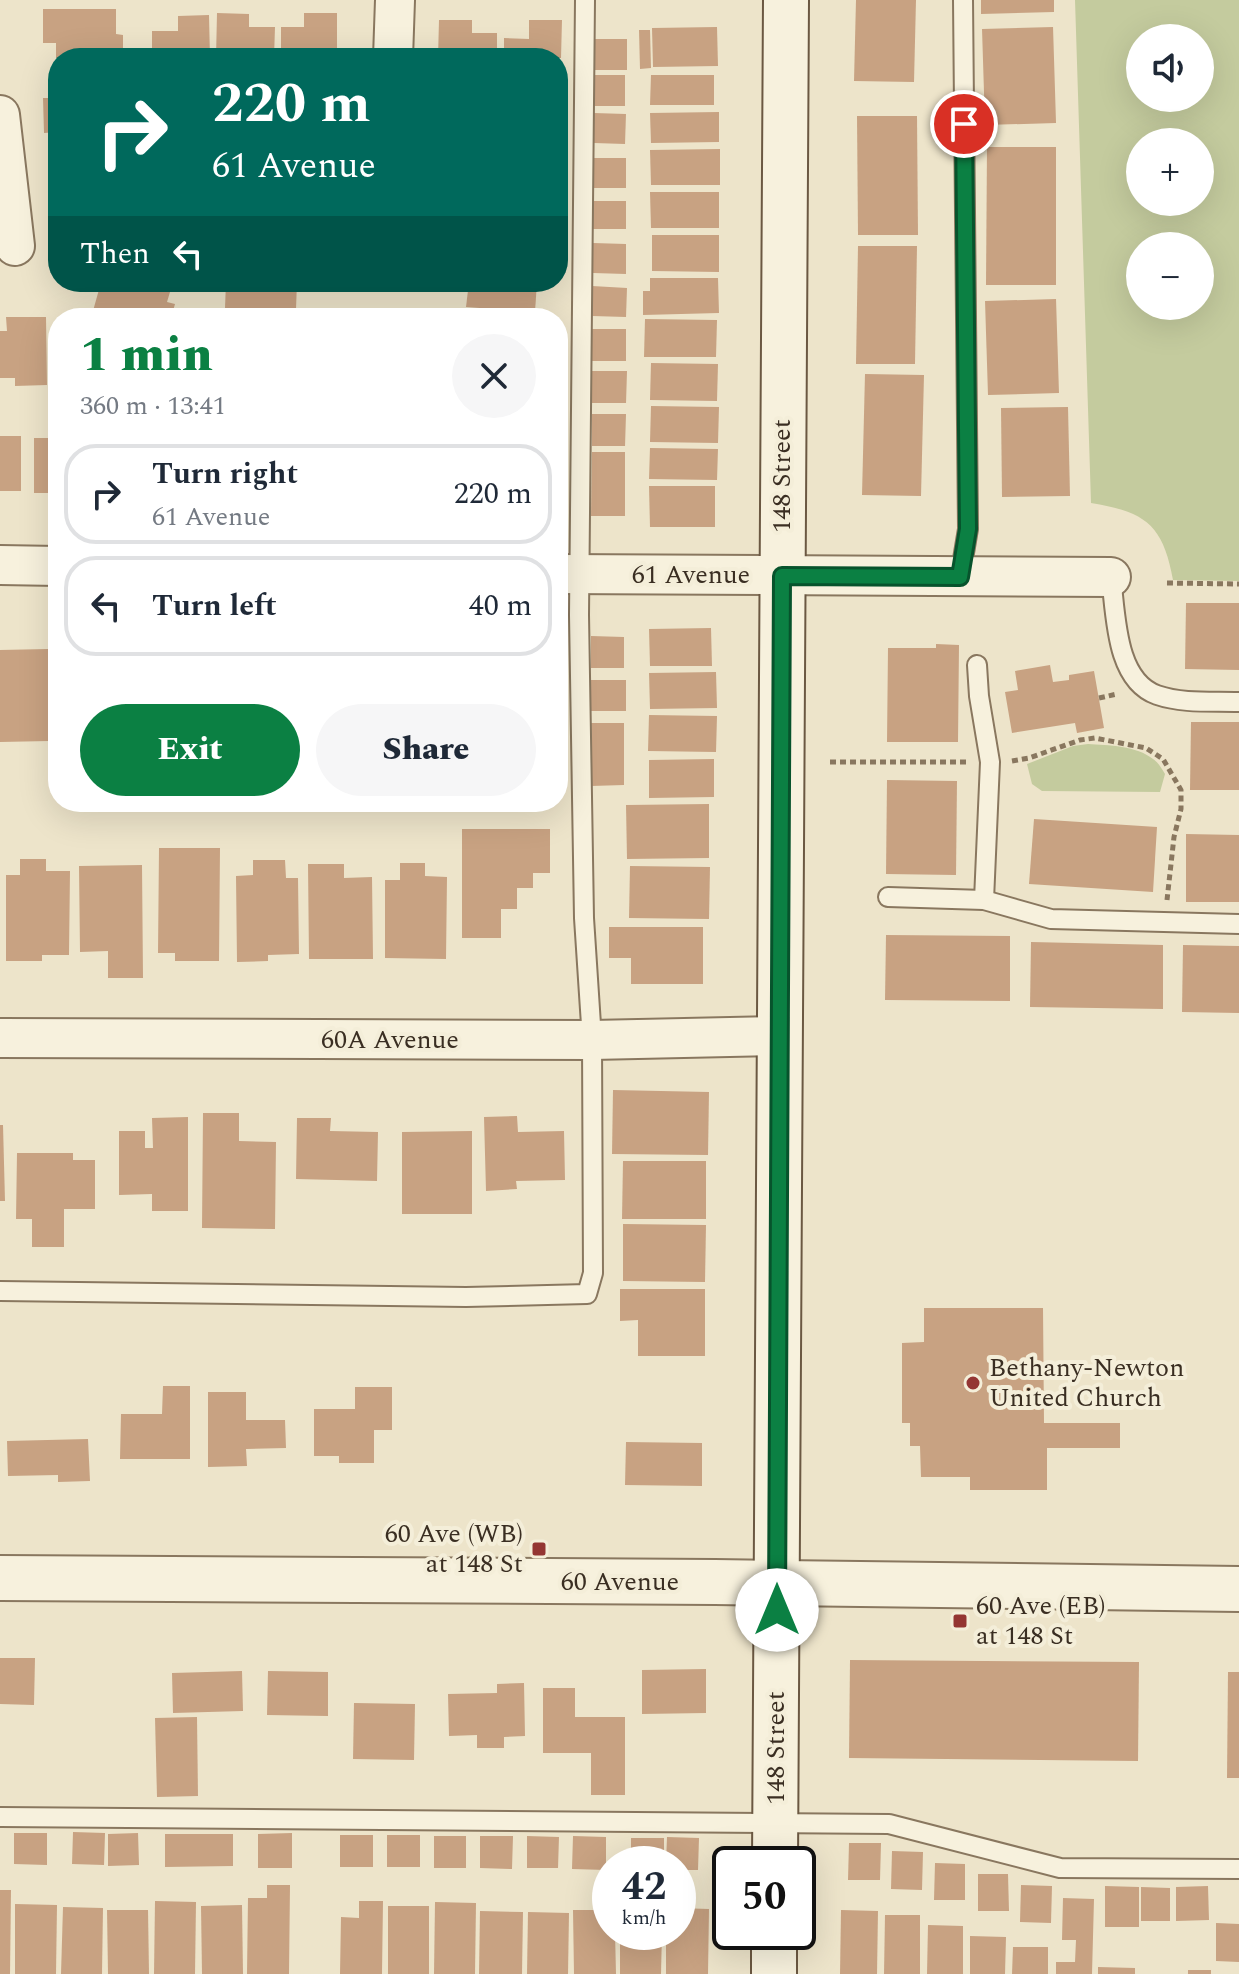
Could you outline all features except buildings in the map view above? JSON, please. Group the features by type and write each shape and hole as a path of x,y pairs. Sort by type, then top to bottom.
{"main road":[{"name":"148 Street","path":"776,1843 786,0"},
{"name":"60 Avenue","path":"0,1578 1239,1589"},
{"path":"774,1950 774,1974"}],"street":[{"path":"393,48 395,0"},
{"path":"0,115 15,246"},
{"path":"0,565 48,566"},
{"name":"61 Avenue","path":"569,575 1111,577"},
{"name":"60A Avenue","path":"0,1038 592,1040 779,1036"}],"lane":[{"path":"0,1291 466,1297 587,1294 593,1273 592,1040 569,575 585,0"},
{"path":"960,577 968,529 963,0"},
{"path":"1111,577 1125,659 1136,682 1157,695 1172,698 1239,702"},
{"path":"977,665 990,762 984,900"},
{"path":"888,897 984,900 1051,919 1239,924"},
{"path":"0,1817 776,1843 889,1824 1060,1868 1239,1869"}],"path":[{"path":"1167,583 1239,584"},
{"path":"990,762 1029,758 1080,740 1095,738 1146,748 1163,759 1181,790 1165,921"},
{"path":"830,762 949,762"}],"green space":[{"path":"1075,0 1239,0 1239,581 1173,580 1164,546 1157,533 1138,517 1091,503"},
{"path":"1088,744 1131,749 1153,759 1165,774 1160,792 1042,791 1032,784 1027,764 1073,746"}],"place":[{"name":"Bethany-Newton United Church","path":"973,1383"},
{"name":"60 Ave (WB) at 148 St","path":"539,1549"},
{"name":"60 Ave (EB) at 148 St","path":"960,1621"}],"route":[{"path":"777,1610 782,576 960,577 968,529 964,124"}]}
